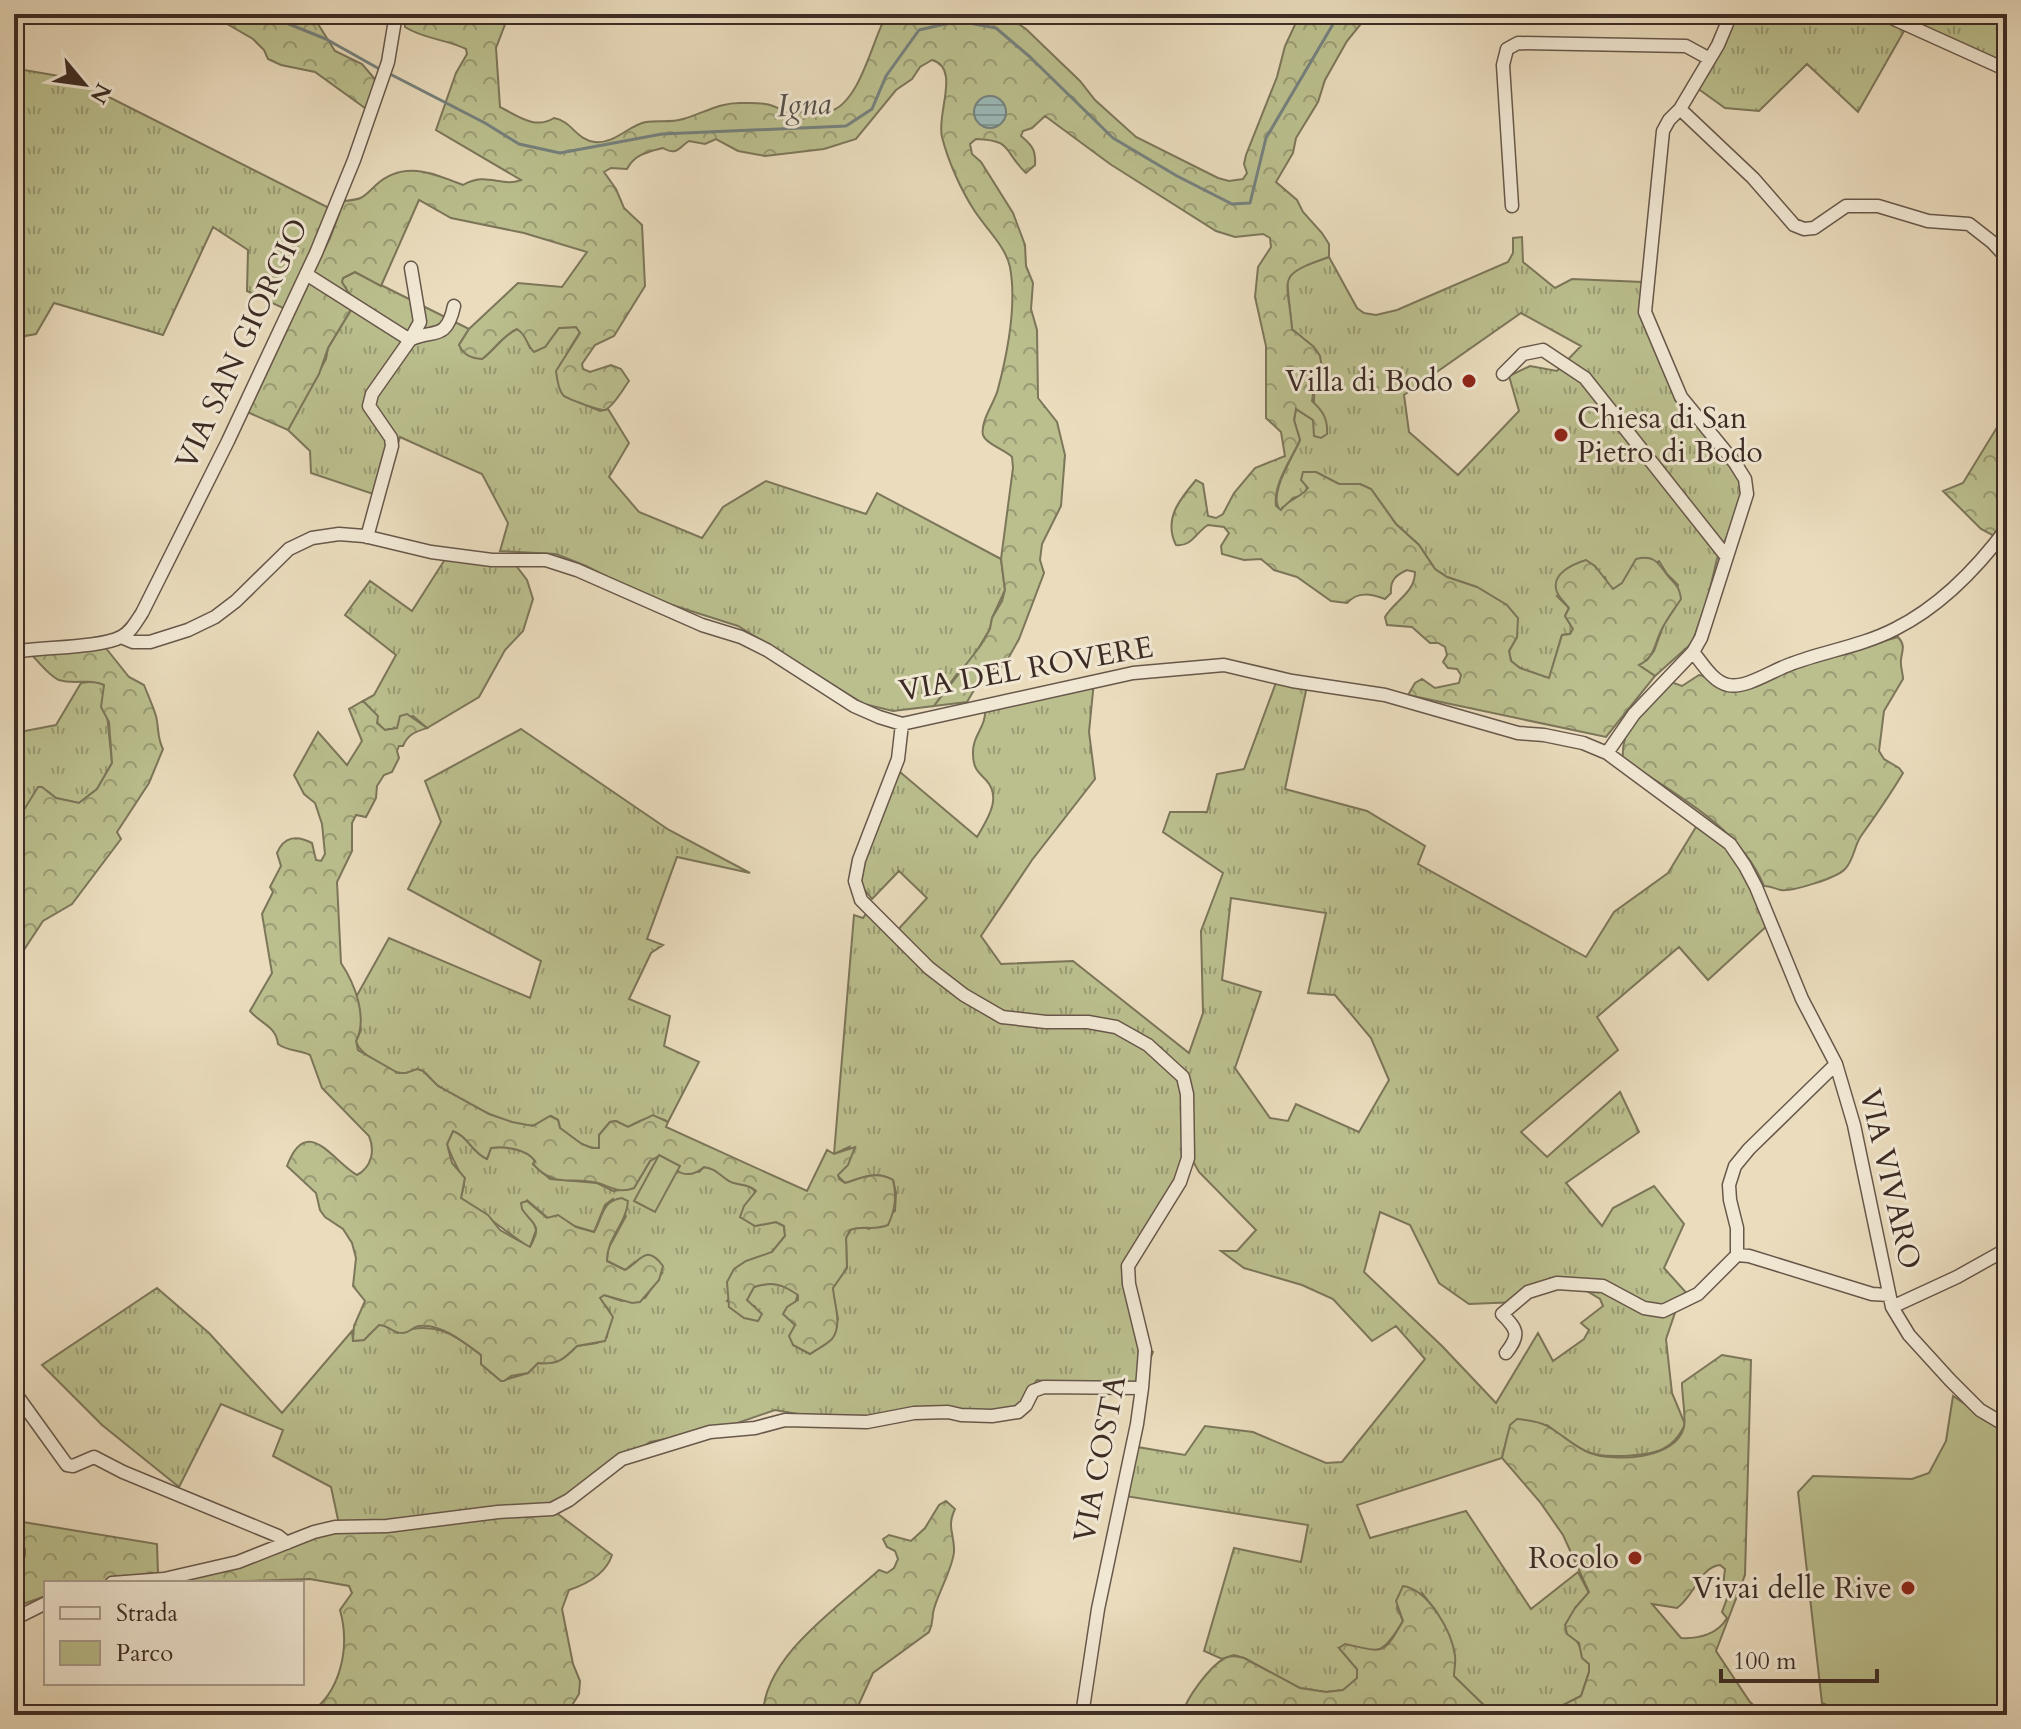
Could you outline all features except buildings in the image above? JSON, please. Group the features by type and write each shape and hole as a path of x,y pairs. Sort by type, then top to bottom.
{"street":[{"name":"VIA SAN GIORGIO","path":"121,637 133,628 142,613 228,441 306,274 354,160 388,62 396,14"},
{"path":"1607,753 1634,714 1693,652 1701,638 1747,494 1745,479 1681,397 1645,312 1663,131 1680,109 1727,28 1731,14"},
{"path":"1883,14 2007,70"},
{"path":"1512,206 1503,65 1507,49 1518,43 1686,46 1708,58"},
{"path":"1680,109 1753,178 1794,225 1804,229 1814,228 1846,206 1878,206 1928,221 1969,224 2007,258"},
{"path":"367,537 392,446 391,438 369,406 372,394 420,322 411,268"},
{"path":"306,274 410,340 441,331 449,323 454,306"},
{"path":"1503,374 1523,354 1543,350 1585,378 1726,556"},
{"path":"1693,652 1717,681 1730,686 1895,629 1953,587 1985,557 2007,528"},
{"name":"VIA DEL ROVERE","path":"14,652 121,637 133,642 166,639 215,617 236,601 289,549 312,538 339,534 492,560 546,560 577,570 702,625 741,637 767,650 854,706 902,724 1102,679 1187,667 1224,665 1323,687 1359,689 1518,733 1583,743 1607,753 1730,844 1756,887 1802,999 1836,1064"},
{"name":"VIA COSTA","path":"902,724 898,759 859,860 855,881 861,900 929,968 964,995 1002,1017 1046,1022 1088,1022 1116,1027 1148,1045 1183,1077 1187,1094 1188,1158 1171,1199 1128,1266 1129,1284 1145,1350 1142,1388 1098,1609 1082,1715"},
{"path":"1506,1353 1516,1335 1512,1324 1502,1314 1528,1292 1557,1283 1603,1286 1644,1308 1663,1311 1698,1294 1737,1255 1737,1228 1729,1185 1735,1166 1836,1064"},
{"name":"VIA VIVARO","path":"1836,1064 1854,1125 1891,1301 1909,1335 1950,1380 1980,1410 2007,1426"},
{"name":"VIA VIVARO","path":"1891,1301 1957,1277 2007,1249"},
{"path":"1737,1255 1749,1256 1891,1301"},
{"path":"138,1581 164,1579 238,1562 314,1532 335,1527 387,1526 498,1512 552,1509 569,1500 622,1459 710,1432 755,1428 785,1420 867,1422 914,1413 948,1412 992,1416 1018,1412 1026,1405 1033,1391 1044,1387 1142,1388"},
{"path":"18,1397 67,1465 73,1466 94,1457 278,1536 287,1543"},
{"path":"14,1619 44,1604"}],"green space":[{"path":"14,14 21,14 18,69 59,76 85,85 331,209 285,309 247,291 248,250 213,227 163,335 54,303 36,334 25,336 14,358"},
{"path":"210,14 297,14 318,24 335,51 362,64 380,85 369,111 315,72 268,59 253,39"},
{"path":"405,14 509,14 496,48 500,107 533,122 554,118 560,120 583,138 602,142 646,122 678,120 734,103 766,104 793,114 806,109 831,111 841,105 858,82 887,14 1004,14 1026,29 1136,137 1229,181 1243,179 1247,173 1244,164 1246,155 1277,77 1285,46 1300,14 1369,14 1347,41 1325,80 1318,102 1296,138 1293,153 1276,182 1297,200 1303,212 1322,233 1329,244 1329,257 1299,269 1288,281 1292,329 1320,356 1322,368 1315,381 1312,401 1324,416 1327,434 1321,438 1314,436 1313,420 1296,409 1294,420 1300,440 1277,489 1276,506 1281,510 1308,488 1301,480 1303,472 1316,472 1339,484 1360,484 1371,489 1396,524 1419,545 1435,569 1447,577 1477,587 1507,605 1518,618 1517,637 1509,651 1511,661 1520,668 1549,678 1562,635 1570,634 1573,629 1565,616 1569,608 1557,592 1560,575 1569,567 1586,560 1595,566 1613,589 1622,583 1636,559 1651,559 1677,586 1681,599 1664,624 1651,655 1639,665 1655,676 1606,737 1408,695 1415,683 1422,679 1435,688 1459,683 1461,675 1457,669 1448,668 1443,662 1447,655 1445,647 1430,643 1412,627 1387,625 1385,617 1412,586 1415,572 1407,570 1397,576 1391,593 1385,599 1365,595 1347,603 1331,601 1297,577 1274,570 1261,559 1244,560 1222,554 1221,546 1229,533 1224,527 1208,525 1190,541 1176,545 1172,536 1172,518 1179,502 1196,480 1203,484 1208,516 1216,518 1223,514 1234,493 1255,468 1285,456 1281,432 1266,418 1266,346 1255,297 1258,267 1271,247 1270,238 1263,234 1235,237 1216,231 1110,164 1045,116 1032,128 1023,131 1021,136 1031,145 1035,155 1035,165 1026,173 1002,144 976,139 970,144 972,154 981,162 1013,213 1025,245 1026,266 1033,283 1031,309 1037,330 1038,398 1057,422 1065,455 1061,506 1042,544 1040,560 1044,573 1019,639 1004,666 984,673 967,702 934,706 981,645 1002,601 1005,590 1001,559 1013,468 1012,457 983,435 1005,359 1010,328 1010,267 1000,244 969,202 955,175 941,127 946,93 945,72 941,65 932,60 896,90 856,139 824,149 765,156 738,151 716,139 705,144 689,141 674,151 663,148 642,154 627,169 611,168 604,172 624,208 642,225 645,286 614,336 595,345 582,364 583,369 590,372 611,365 621,369 629,381 605,410 561,393 556,371 580,333 576,327 559,328 545,347 534,352 517,329 482,359 468,355 459,345 469,329 518,283 562,287 587,252 524,233 451,218 419,200 381,286 355,272 343,278 342,282 355,303 328,348 319,374 288,430 245,411 330,238 344,201 362,197 386,177 407,171 441,176 463,185 479,179 521,180 436,130 456,73 467,54 466,49 405,27"},
{"path":"1728,14 1915,14 1912,18 1933,14 2005,14 2007,67 1908,24 1858,112 1807,64 1759,111 1725,108 1697,88"},
{"path":"1522,237 1523,262 1555,288 1572,279 1643,282 1641,312 1681,403 1739,472 1742,502 1717,559 1692,643 1655,676 1638,665 1654,651 1678,585 1659,561 1613,589 1608,586 1605,577 1557,596 1569,608 1565,616 1573,629 1570,634 1562,635 1549,679 1520,668 1511,661 1509,651 1517,637 1477,587 1447,577 1435,569 1419,545 1396,524 1371,489 1360,484 1339,484 1316,472 1304,495 1293,498 1281,511 1277,505 1279,487 1300,440 1294,420 1296,409 1313,420 1315,381 1322,368 1292,329 1287,281 1294,269 1329,257 1357,308 1376,315 1397,310 1508,262 1513,253 1513,238","holes":["1521,313 1581,346 1557,371 1530,366 1509,376 1519,411 1458,475 1409,432 1404,395"]},
{"path":"355,272 469,329 459,345 482,359 517,329 524,333 530,348 545,347 559,328 576,327 580,332 570,348 564,396 600,411 608,409 629,443 609,477 639,512 702,538 723,507 766,481 866,514 877,493 1001,559 1005,590 990,629 972,659 934,706 893,711 864,704 738,626 647,597 556,554 500,551 508,523 482,474 400,437 382,497 311,473 310,451 288,430 326,359 328,348 355,303 341,282"},
{"path":"2007,411 2007,521 1996,537 1981,529 1943,491 1963,483"},
{"path":"449,553 514,563 527,580 533,599 523,631 505,650 479,697 427,728 413,716 399,723 398,728 385,730 363,701 374,695 396,655 345,615 370,581 412,611"},
{"path":"1898,637 1903,646 1903,679 1884,711 1879,751 1884,759 1903,773 1861,836 1848,865 1840,873 1814,884 1786,890 1764,886 1739,846 1722,829 1623,759 1623,747 1630,726 1665,680 1682,686 1699,675 1708,677 1726,690 1781,670"},
{"path":"105,647 129,677 144,685 156,716 163,749 149,783 117,832 121,839 72,904 43,921 14,965 14,826 38,787 56,798 79,803 97,789 112,763 109,722 101,707 104,685 59,680 30,653"},
{"path":"1277,680 1307,686 1285,789 1367,811 1425,846 1418,864 1586,957 1614,912 1668,873 1699,822 1734,855 1769,924 1708,980 1679,947 1597,1017 1618,1050 1521,1132 1547,1157 1620,1092 1639,1132 1566,1183 1602,1226 1613,1208 1654,1186 1684,1224 1664,1268 1691,1298 1677,1307 1666,1339 1672,1393 1685,1424 1680,1434 1667,1447 1651,1453 1606,1456 1584,1450 1547,1425 1508,1434 1502,1458 1357,1505 1370,1538 1466,1511 1531,1609 1578,1572 1589,1593 1575,1608 1575,1639 1589,1664 1589,1672 1581,1696 1549,1713 1536,1715 1533,1710 1515,1712 1514,1715 1494,1715 1453,1676 1455,1656 1436,1611 1422,1593 1397,1607 1403,1621 1383,1647 1371,1651 1339,1648 1357,1669 1358,1678 1344,1690 1326,1692 1299,1688 1244,1658 1234,1655 1222,1659 1204,1651 1234,1548 1301,1562 1308,1525 1125,1496 1137,1447 1185,1455 1205,1426 1253,1432 1326,1463 1342,1462 1425,1359 1396,1326 1372,1341 1333,1299 1302,1285 1244,1268 1221,1251 1237,1251 1256,1230 1199,1172 1190,1156 1183,1153 1174,1185 1128,1260 1153,1352 1137,1394 1037,1380 1017,1407 995,1411 938,1409 867,1426 775,1410 723,1428 650,1442 554,1511 340,1529 331,1487 273,1456 283,1430 221,1404 179,1487 102,1425 42,1365 157,1288 209,1333 282,1413 352,1331 353,1341 364,1340 378,1325 385,1325 397,1333 421,1328 442,1331 481,1355 481,1364 501,1381 528,1373 538,1363 560,1360 577,1346 597,1343 607,1337 611,1316 599,1298 604,1295 622,1301 645,1298 662,1273 635,1262 625,1270 607,1261 608,1249 626,1216 613,1199 605,1205 594,1232 548,1218 528,1201 536,1230 530,1247 527,1246 461,1198 463,1180 447,1144 453,1131 487,1159 491,1148 515,1149 531,1157 535,1161 533,1164 550,1179 597,1183 613,1191 634,1188 650,1161 659,1156 699,1172 704,1167 709,1168 732,1182 750,1187 756,1192 741,1217 755,1226 776,1222 784,1226 785,1236 772,1252 763,1257 727,1301 756,1307 749,1304 747,1299 754,1287 767,1284 782,1286 798,1294 790,1319 795,1325 793,1345 810,1354 827,1343 838,1319 832,1288 847,1268 846,1238 850,1230 860,1226 869,1229 895,1211 893,1180 875,1175 845,1183 837,1175 849,1147 834,1154 854,915 863,918 868,911 894,934 927,898 899,871 872,899 863,888 860,875 900,772 977,837 993,802 991,787 976,769 973,759 973,747 984,721 985,708 1094,681 1089,732 1095,779 1032,860 981,936 1001,964 1073,961 1189,1053 1203,1013 1201,931 1223,873 1163,832 1170,812 1207,812 1217,774 1244,769","holes":["1231,898 1326,913 1308,993 1335,995 1371,1038 1389,1080 1359,1132 1296,1104 1288,1121 1270,1118 1235,1068 1261,992 1222,980","1380,1212 1410,1225 1439,1283 1469,1304 1518,1302 1550,1278 1568,1284 1570,1281 1600,1299 1603,1306 1581,1323 1589,1330 1584,1339 1553,1361 1538,1333 1496,1403 1442,1346 1364,1272"]},
{"path":"96,681 104,685 112,763 97,789 79,803 56,798 47,791 36,792 14,826 14,733 56,725 81,683"},
{"path":"363,701 378,716 377,723 385,730 397,728 400,716 407,714 427,728 412,734 403,746 399,746 399,758 392,772 384,775 377,786 376,798 366,817 356,815 352,823 352,851 337,882 341,963 355,991 360,1012 356,1041 358,1050 398,1073 417,1069 423,1071 438,1086 489,1114 512,1122 533,1126 550,1116 558,1120 560,1128 592,1148 599,1148 599,1135 610,1122 616,1121 628,1127 653,1115 668,1122 666,1127 807,1191 827,1150 834,1154 855,1147 848,1165 838,1175 839,1179 845,1183 869,1176 887,1177 893,1180 895,1203 888,1225 850,1230 846,1238 847,1268 833,1288 837,1327 827,1343 810,1354 793,1345 789,1336 795,1325 783,1314 798,1300 798,1295 782,1286 767,1284 754,1287 747,1300 762,1314 758,1321 744,1318 729,1307 727,1282 734,1269 746,1261 772,1252 785,1236 784,1226 776,1222 755,1226 740,1217 756,1191 749,1186 730,1181 704,1167 691,1174 680,1172 659,1156 650,1161 634,1188 629,1190 588,1181 556,1179 541,1172 531,1157 515,1149 491,1148 487,1159 453,1131 447,1144 452,1163 465,1178 461,1198 488,1215 500,1230 530,1247 536,1229 522,1209 521,1203 527,1201 547,1218 558,1215 576,1227 594,1232 606,1206 622,1198 628,1201 627,1209 610,1245 607,1261 625,1270 644,1256 652,1256 663,1266 659,1280 640,1302 632,1303 604,1295 600,1298 613,1317 605,1341 577,1346 560,1360 538,1363 528,1373 511,1376 504,1381 481,1364 481,1355 436,1328 419,1326 402,1333 379,1325 364,1340 353,1341 354,1326 365,1301 353,1286 356,1258 352,1243 343,1229 325,1217 316,1193 287,1166 295,1150 303,1143 312,1142 357,1175 369,1163 371,1141 322,1088 310,1055 278,1044 271,1029 250,1011 272,973 262,914 273,892 270,887 281,866 277,853 283,843 296,838 312,843 316,860 321,861 325,854 322,824 315,803 304,794 294,775 318,732 347,765 362,741 349,709"},
{"path":"521,729 669,830 750,873 677,857 647,939 663,945 651,953 629,999 670,1016 664,1046 699,1062 668,1122 648,1118 628,1127 616,1121 610,1122 599,1135 599,1148 578,1142 560,1128 558,1120 551,1116 534,1125 525,1125 484,1112 437,1085 421,1070 400,1073 385,1067 363,1052 356,1041 361,1030 355,999 389,938 530,998 541,961 408,889 441,822 425,781"},
{"path":"659,1155 680,1166 655,1212 634,1201"},
{"path":"1722,1355 1751,1360 1745,1575 1716,1651 1750,1702 1764,1715 1543,1715 1581,1696 1589,1664 1582,1658 1579,1643 1567,1634 1565,1625 1589,1592 1563,1535 1540,1502 1502,1458 1510,1425 1517,1419 1540,1423 1584,1450 1601,1456 1643,1456 1669,1446 1679,1438 1684,1427 1682,1383","holes":["1720,1565 1725,1569 1723,1587 1729,1593 1722,1612 1727,1618 1719,1628 1707,1634 1681,1638 1652,1604 1677,1608 1707,1571"]},
{"name":"Vivai delle Rive","path":"1953,1396 2007,1432 2007,1715 1851,1715 1822,1703 1798,1492 1813,1476 1912,1479 1929,1473 1946,1441"},
{"path":"946,1501 955,1509 951,1526 954,1552 929,1632 873,1673 854,1715 763,1715 767,1693 790,1653 825,1616 879,1570 887,1573 894,1568 898,1559 895,1551 887,1547 883,1539 889,1535 911,1541 925,1528 939,1505"},
{"path":"14,1511 23,1522 157,1544 158,1574 113,1581 44,1581 44,1597 14,1607 14,1569 25,1556 25,1549 14,1540"},
{"path":"554,1511 612,1555 605,1568 595,1577 569,1590 562,1609 573,1664 580,1681 579,1694 566,1715 307,1715 328,1694 340,1668 344,1638 340,1610 352,1593 349,1586 310,1579 188,1581 188,1573 324,1531"},
{"path":"1403,1586 1422,1595 1438,1614 1453,1646 1454,1676 1494,1715 1182,1715 1188,1700 1206,1675 1230,1656 1244,1658 1300,1688 1326,1692 1343,1690 1357,1678 1357,1669 1339,1648 1345,1644 1375,1650 1386,1646 1403,1621 1396,1601"}],"water":[{"path":"990,96 1002,100 1006,112 1002,124 990,128 978,124 974,112 978,100"}],"waterway":[{"name":"Igna","path":"264,14 326,39 383,71"},
{"name":"Igna","path":"390,74 519,144 560,153 662,134 846,126 872,109 886,76 919,30 958,21 996,28 1113,138 1232,204 1250,203 1266,138 1339,14"}],"place":[{"name":"Villa di Bodo","path":"1469,381"},
{"name":"Chiesa di San Pietro di Bodo","path":"1561,435"},
{"name":"Rocolo","path":"1635,1558"},
{"name":"Vivai delle Rive","path":"1908,1588"}]}
